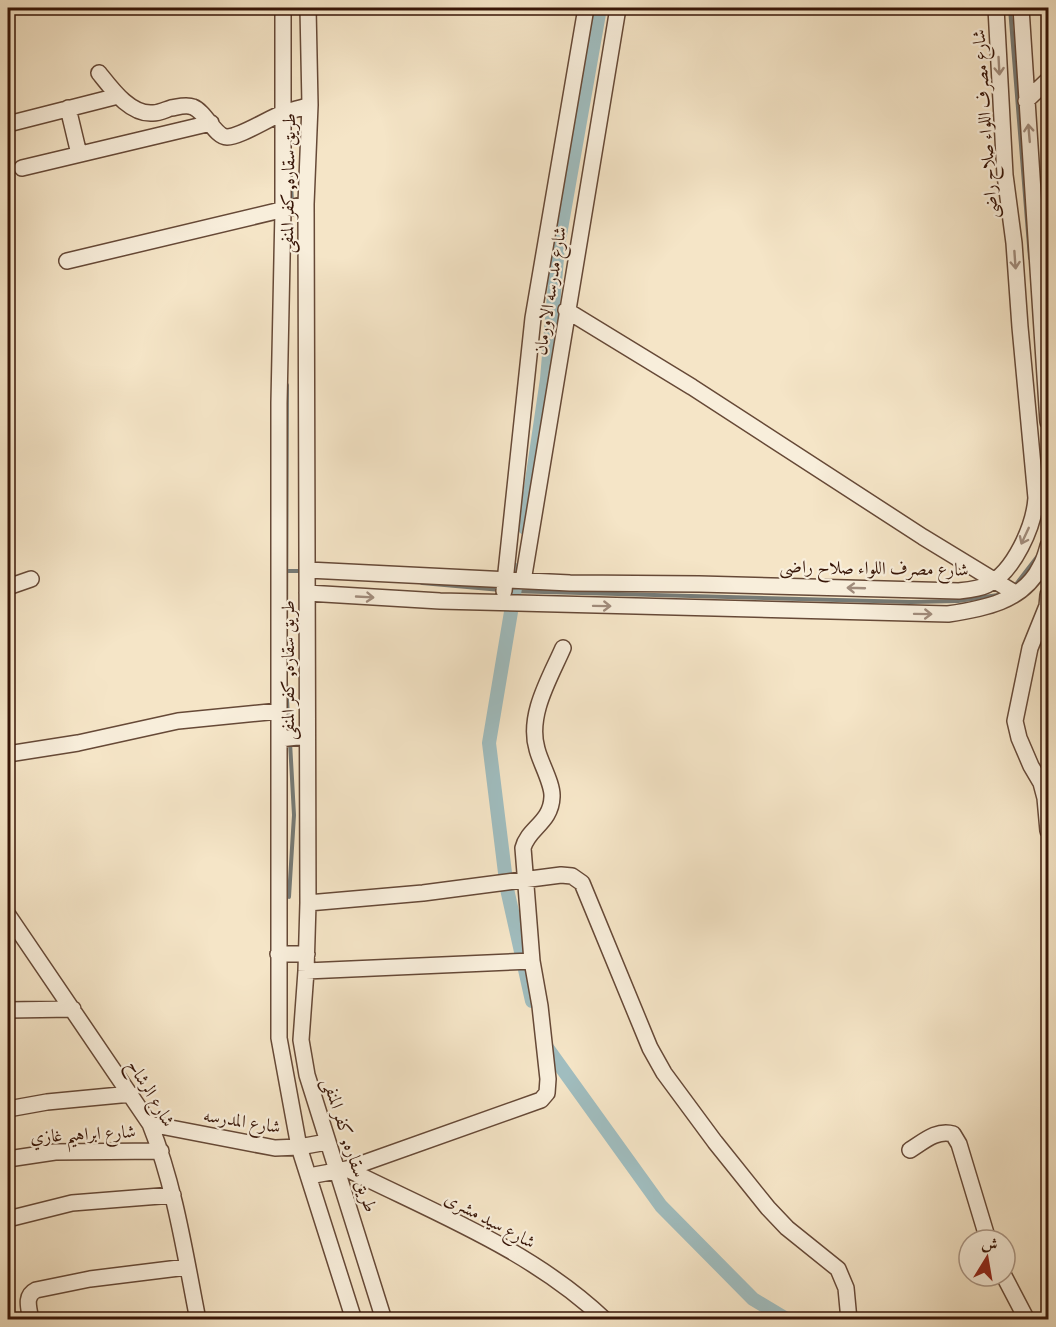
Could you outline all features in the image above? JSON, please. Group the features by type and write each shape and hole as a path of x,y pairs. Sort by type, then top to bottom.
{"street":[{"name":"طريق سقاره, كفر المنفى","path":"283,8 306,204 279,402 279,711 293,737 308,903 301,1040 307,1075 327,1142 342,1170 384,1320"},
{"name":"طريق سقاره, كفر المنفى","path":"308,8 283,210 293,310 308,570 293,737 281,954 279,1038 299,1147 354,1320"},
{"name":"شارع مدرسه الاورمان","path":"502,603 533,318 586,8"},
{"name":"شارع مدرسه الاورمان","path":"523,581 566,310 618,8"},
{"name":"شارع مصرف اللواء صلاح راضى","path":"308,570 570,583 670,583 959,591 987,585 994,580 1004,571 1026,535 1036,498 1014,243 1005,175 996,8"},
{"path":"1021,8 1048,422"},
{"path":"99,73 118,96 144,112 153,113 183,105 192,106 203,114 219,134 228,137 296,110"},
{"path":"1026,101 1048,80"},
{"path":"8,124 118,96"},
{"path":"68,108 79,154"},
{"path":"22,168 211,123"},
{"path":"67,261 306,204"},
{"path":"566,310 692,387 923,537 1015,593"},
{"path":"307,593 440,601 948,614 984,609 1002,602 1025,587 1040,569 1048,546"},
{"path":"8,587 31,579"},
{"path":"570,583 570,605"},
{"path":"670,583 672,607"},
{"path":"1048,595 1047,606 1030,648 1016,721 1019,738 1041,783 1048,831"},
{"path":"309,1176 342,1170 541,1100 547,1093 549,1079 532,960 523,848 525,841 543,822 550,809 552,795 533,737 541,698 563,648"},
{"path":"8,754 78,743 200,718 279,711"},
{"path":"308,903 423,893 561,875 572,876 582,883 650,1048 664,1072 715,1142 768,1208 787,1228 838,1269 846,1288 849,1320"},
{"name":"شارع الرشاح","path":"8,915 150,1124 161,1151 173,1196 198,1320"},
{"path":"281,954 304,954"},
{"path":"306,971 532,960"},
{"path":"8,1010 73,1009"},
{"path":"8,1108 131,1094"},
{"name":"شارع المدرسه","path":"150,1124 262,1146 299,1147 327,1142"},
{"path":"910,1150 939,1132 945,1131 953,1134 959,1144 984,1228"},
{"name":"شارع ابراهيم غازي","path":"8,1159 55,1152 161,1151"},
{"name":"شارع سيد مشرى","path":"342,1170 484,1237 537,1267 578,1295 605,1320"},
{"path":"8,1219 72,1203 173,1196"},
{"path":"31,1320 28,1298 36,1290 90,1279 187,1267"},
{"path":"1010,1288 1027,1320"}],"waterway":[{"path":"525,528 547,379 558,246 600,8"},
{"path":"1010,8 1030,258"},
{"path":"290,161 292,204"},
{"path":"286,651 287,385"},
{"path":"1043,424 1048,504"},
{"path":"1042,545 1048,529"},
{"path":"1014,587 1037,557"},
{"path":"518,570 489,743 507,889 532,1001"},
{"path":"288,571 299,571"},
{"path":"422,583 501,590"},
{"path":"508,591 911,602 958,601 998,595"},
{"path":"286,682 289,735"},
{"path":"289,897 294,815 290,742"},
{"path":"543,1042 661,1206 753,1299 788,1320"}]}
